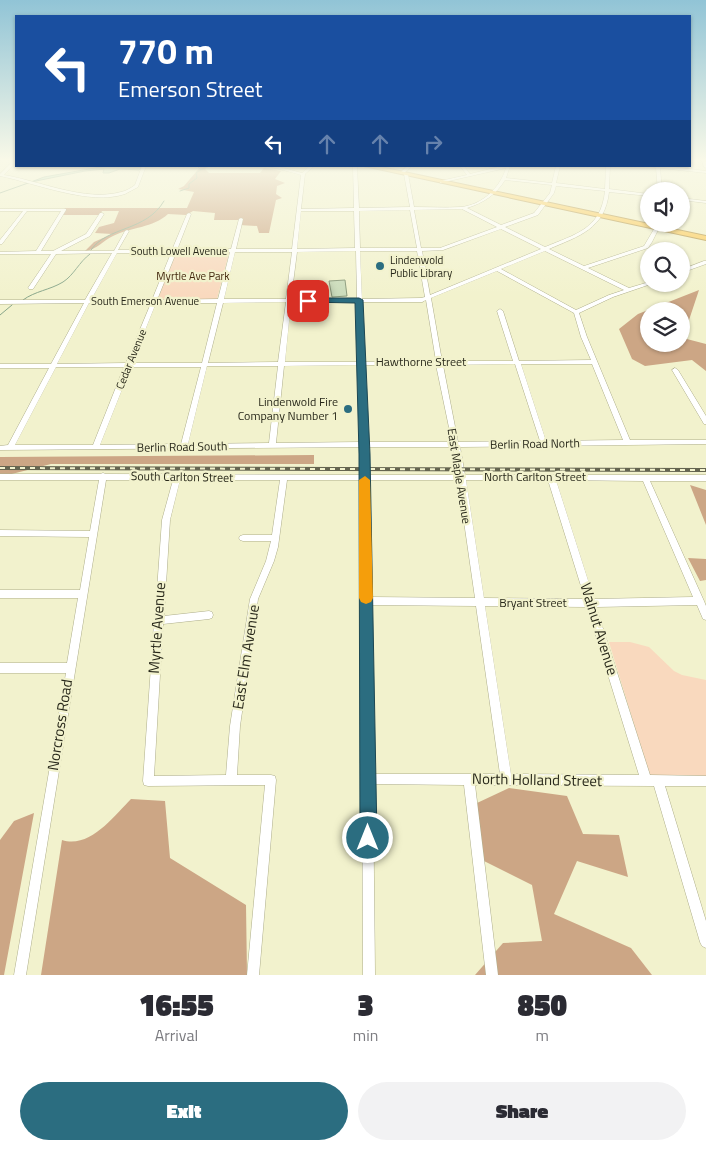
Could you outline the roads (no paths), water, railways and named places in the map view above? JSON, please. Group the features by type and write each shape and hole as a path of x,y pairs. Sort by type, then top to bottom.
{"highway":[{"path":"552,206 640,223"},
{"path":"682,232 706,238"}],"street":[{"path":"272,446 300,206"},
{"path":"356,206 364,445 369,975"},
{"name":"East Maple Avenue","path":"411,206 439,362 456,444 506,780"},
{"path":"299,210 412,210 463,208 470,206"},
{"name":"South Lowell Avenue","path":"0,253 443,249 536,214 543,206"},
{"path":"429,299 586,231 592,226 606,206"},
{"path":"463,208 628,290"},
{"path":"0,210 64,210 38,252"},
{"path":"0,243 26,210"},
{"path":"31,288 55,252 88,234 102,214"},
{"name":"Cedar Avenue","path":"95,448 189,214"},
{"path":"184,447 241,219"},
{"path":"10,448 87,302 127,231"},
{"path":"584,268 646,247 655,232"},
{"path":"690,268 706,262"},
{"path":"498,269 576,312 628,443"},
{"path":"576,312 640,286"},
{"name":"South Emerson Avenue","path":"0,302 429,299"},
{"path":"500,311 544,444"},
{"name":"Hawthorne Street","path":"0,366 361,362 595,362"},
{"path":"675,370 706,422"},
{"name":"Berlin Road North","path":"364,445 706,442"},
{"name":"Berlin Road South","path":"0,448 364,445"},
{"name":"Norcross Road","path":"20,975 103,476"},
{"name":"South Carlton Street","path":"0,477 364,478"},
{"name":"Walnut Avenue","path":"551,477 591,603 706,942"},
{"path":"645,477 706,616"},
{"name":"Myrtle Avenue","path":"177,478 166,520 148,781 231,780"},
{"name":"East Elm Avenue","path":"231,780 235,726 254,599 270,561 276,538 284,478"},
{"name":"North Carlton Street","path":"364,478 706,478"},
{"path":"0,533 93,534"},
{"path":"243,538 276,538"},
{"path":"0,594 83,594"},
{"name":"Bryant Street","path":"366,601 591,603 700,601"},
{"path":"158,621 209,614"},
{"path":"0,668 70,668"},
{"name":"North Holland Street","path":"368,779 706,781"},
{"path":"469,779 492,975"},
{"path":"231,780 271,780 253,975"}],"waterway":[{"path":"91,250 98,242 147,218 160,206"},
{"path":"23,300 63,282 90,254"},
{"path":"0,315 12,305"}],"railway":[{"path":"0,468 706,470"}],"place":[{"name":"Lindenwold Public Library","path":"380,266"},
{"name":"Lindenwold Fire Company Number 1","path":"348,409"}],"park label":[{"name":"Myrtle Ave Park","path":"193,276"}]}
